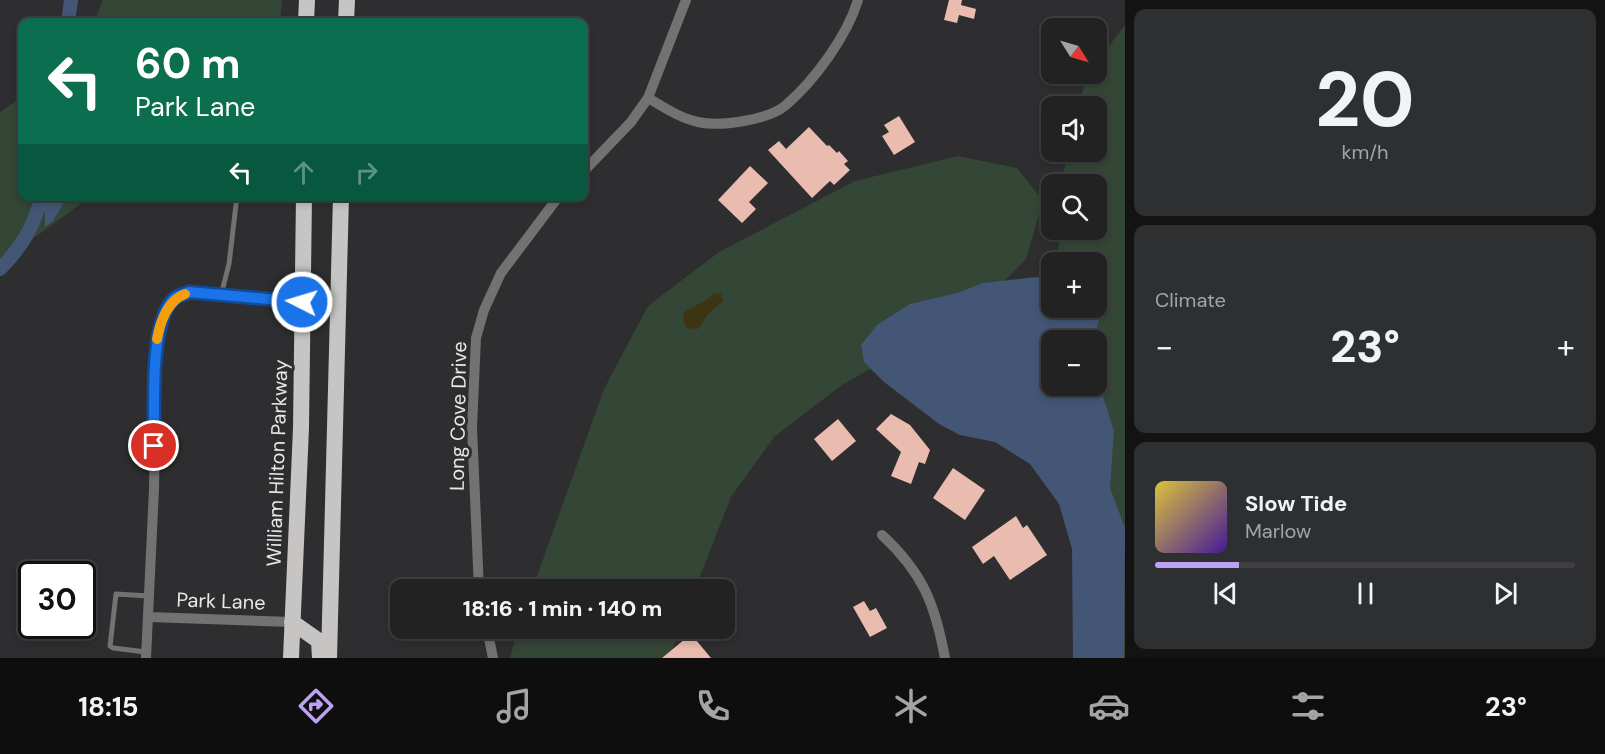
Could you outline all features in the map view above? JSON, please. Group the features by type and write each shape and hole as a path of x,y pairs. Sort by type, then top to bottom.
{"highway":[{"path":"306,18 307,0"},
{"path":"346,18 347,0"},
{"name":"William Hilton Parkway","path":"291,658 301,428 303,201"},
{"path":"329,658 341,201"},
{"path":"292,622 319,641 320,658"}],"street":[{"path":"588,167 631,122 648,98 686,0"},
{"path":"648,98 697,122 725,125 785,107 829,57 854,13 858,0"},
{"name":"Long Cove Drive","path":"479,579 472,427 476,338 484,310 501,273 556,201"},
{"name":"Park Lane","path":"146,655 157,337 161,314 176,297 189,292 302,302"},
{"path":"882,535 902,554 931,601 945,658"},
{"name":"Park Lane","path":"149,617 292,622"},
{"path":"489,639 493,658"}],"lane":[{"path":"221,295 229,264 236,201"},
{"name":"Park Lane","path":"146,655 110,646 116,594 149,596"}],"green space":[{"path":"103,0 282,0 280,18 96,18"},
{"path":"1125,25 1125,658 1092,658 1095,396 1107,396 1107,330 1068,330 1083,318 1107,318 1107,252 1058,252 1059,240 1107,240 1107,174 1063,174 1066,162 1107,162 1107,96 1082,96 1084,84 1107,84 1107,49"},
{"path":"18,100 18,201 85,201 0,263 0,112"},
{"path":"958,156 1017,168 1041,198 1041,208 1026,259 977,309 842,385 775,436 731,497 699,579 536,579 604,389 648,306 719,252 855,181"},
{"path":"515,639 677,639 669,658 510,658"}],"sand":[{"path":"714,293 721,294 723,301 709,313 698,329 687,328 683,321 684,313"}],"water":[{"path":"45,201 65,201 53,221 45,227"},
{"path":"1041,278 1041,318 1099,318 1096,330 1041,330 1041,396 1103,396 1114,431 1110,488 1125,528 1124,658 1073,658 1072,549 1059,504 1030,464 995,442 960,435 939,424 884,382 864,362 861,345 877,325 910,304 957,293 983,283"}],"building":[{"path":"949,0 962,0 961,5 976,9 974,19 959,15 957,23 944,20"},
{"path":"899,116 915,142 894,155 882,136 889,132 884,125"},
{"path":"809,127 827,146 829,145 837,153 839,151 848,161 844,164 850,170 834,185 830,181 812,198 768,150 779,141 786,149"},
{"path":"750,166 768,183 749,202 756,209 742,223 718,200"},
{"path":"891,414 910,425 930,450 925,464 919,462 911,484 891,476 901,452 876,429"},
{"path":"838,419 856,441 832,461 814,439"},
{"path":"953,468 985,490 965,520 933,498"},
{"path":"1016,516 1023,528 1027,525 1047,555 1010,580 994,556 983,564 972,547"},
{"path":"864,601 870,611 876,608 887,628 870,637 853,607"},
{"path":"685,639 695,639 711,658 662,658"}],"waterway":[{"path":"69,18 71,0"},
{"path":"0,269 15,253 26,236 40,201"}],"slow traffic":[{"path":"157,339 162,320 169,308 176,297 185,294"}],"route":[{"path":"154,446 157,337 162,320 176,297 189,292 302,302"}]}
